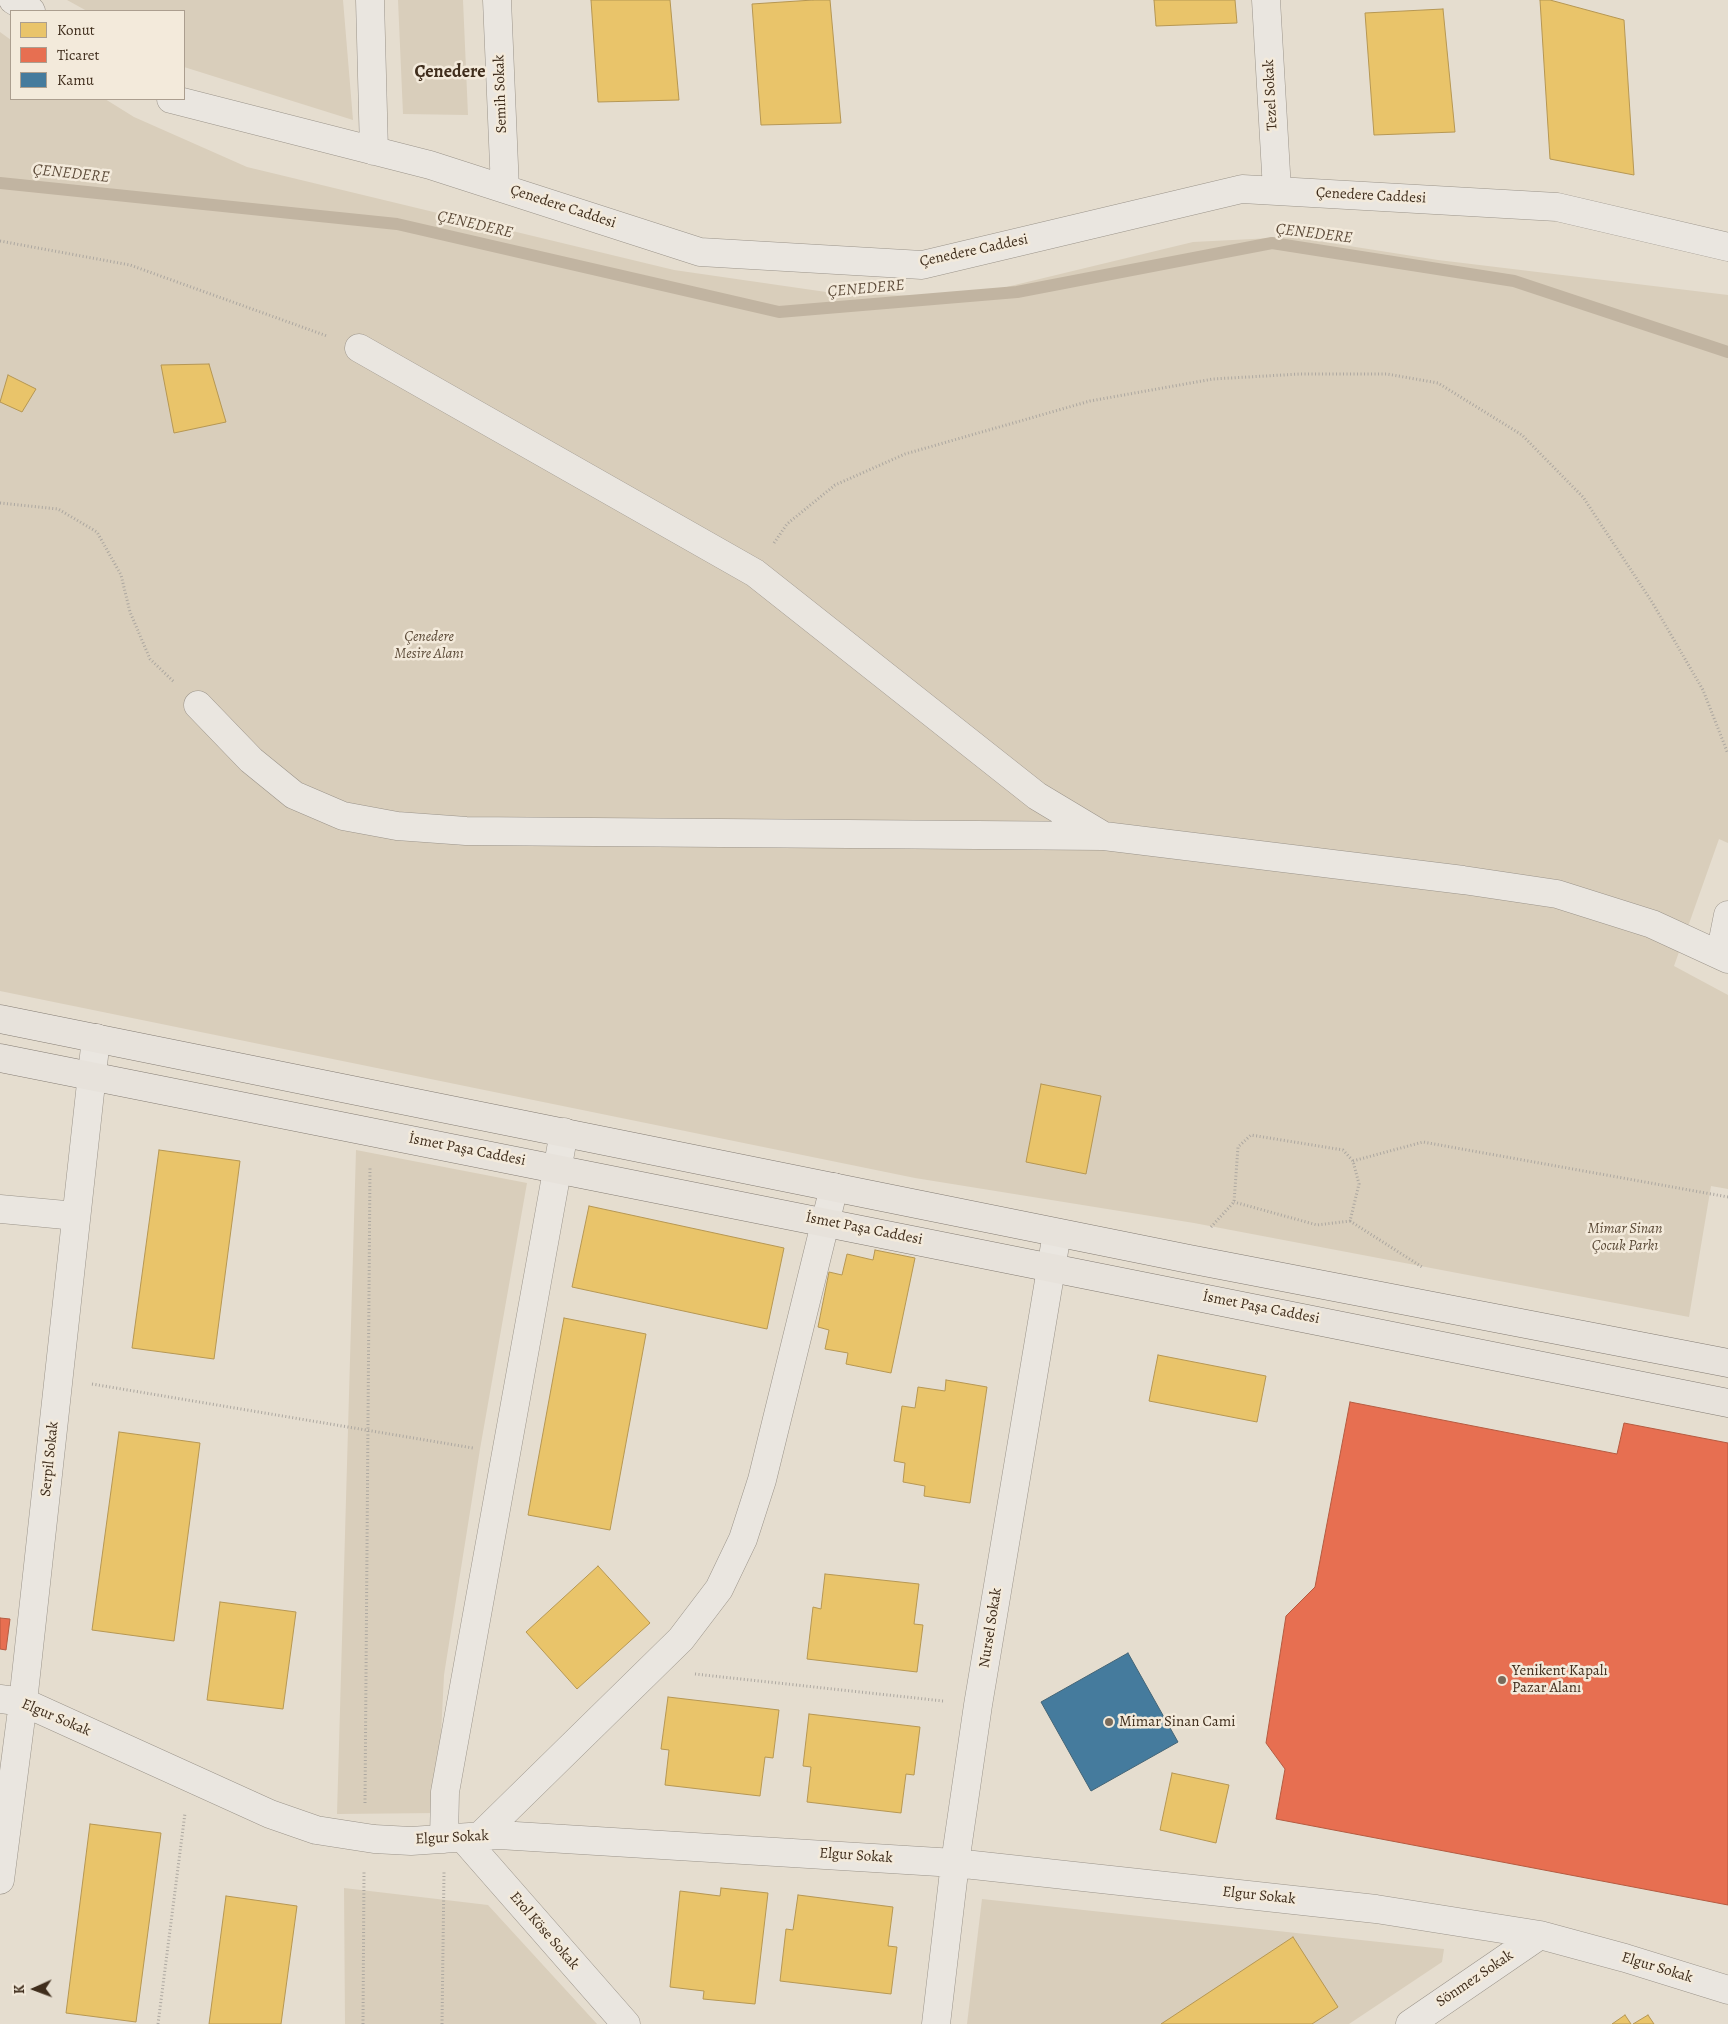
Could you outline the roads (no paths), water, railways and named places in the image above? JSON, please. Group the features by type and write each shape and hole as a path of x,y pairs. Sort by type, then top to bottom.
{"main road":[{"path":"0,1019 1057,1233 1728,1363"},
{"name":"İsmet Paşa Caddesi","path":"0,1058 1051,1266 1728,1403"}],"street":[{"path":"13,0 29,10"},
{"path":"370,0 374,150"},
{"name":"Semih Sokak","path":"497,0 505,189"},
{"name":"Tezel Sokak","path":"1266,0 1277,190"},
{"name":"Çenedere Caddesi","path":"175,100 430,165 700,252 922,265 1242,189 1557,207 1728,247"},
{"path":"359,348 755,573 1037,796 1104,836"},
{"path":"198,705 251,760 294,795 343,816 397,826 466,830 1104,836 1453,878 1557,894 1652,924 1724,957 1728,915"},
{"name":"Serpil Sokak","path":"0,1880 12,1700 59,1379 96,1038"},
{"path":"564,1132 445,1792 462,1838 681,1639 719,1589 744,1539 762,1480 834,1187"},
{"path":"0,1209 76,1216"},
{"name":"Nursel Sokak","path":"936,2024 955,1863 978,1705 1057,1233"},
{"name":"Elgur Sokak","path":"12,1700 270,1814 316,1830 364,1838 411,1840 498,1835 736,1848 955,1863 1376,1909 1540,1935 1625,1958 1728,1990"},
{"name":"Erol Köse Sokak","path":"462,1838 626,2024"},
{"name":"Sönmez Sokak","path":"1410,2024 1540,1935"}],"waterway":[{"name":"ÇENEDERE","path":"0,183 397,224 779,312 1017,292 1272,243 1514,281 1728,352"}],"place":[{"name":"Yenikent Kapalı Pazar Alanı","path":"1502,1680"},
{"name":"Mimar Sinan Cami","path":"1109,1722"}],"district":[{"name":"Çenedere","path":"450,73"}],"park label":[{"name":"Çenedere Mesire Alanı","path":"429,646"},
{"name":"Mimar Sinan Çocuk Parkı","path":"1625,1238"}]}
